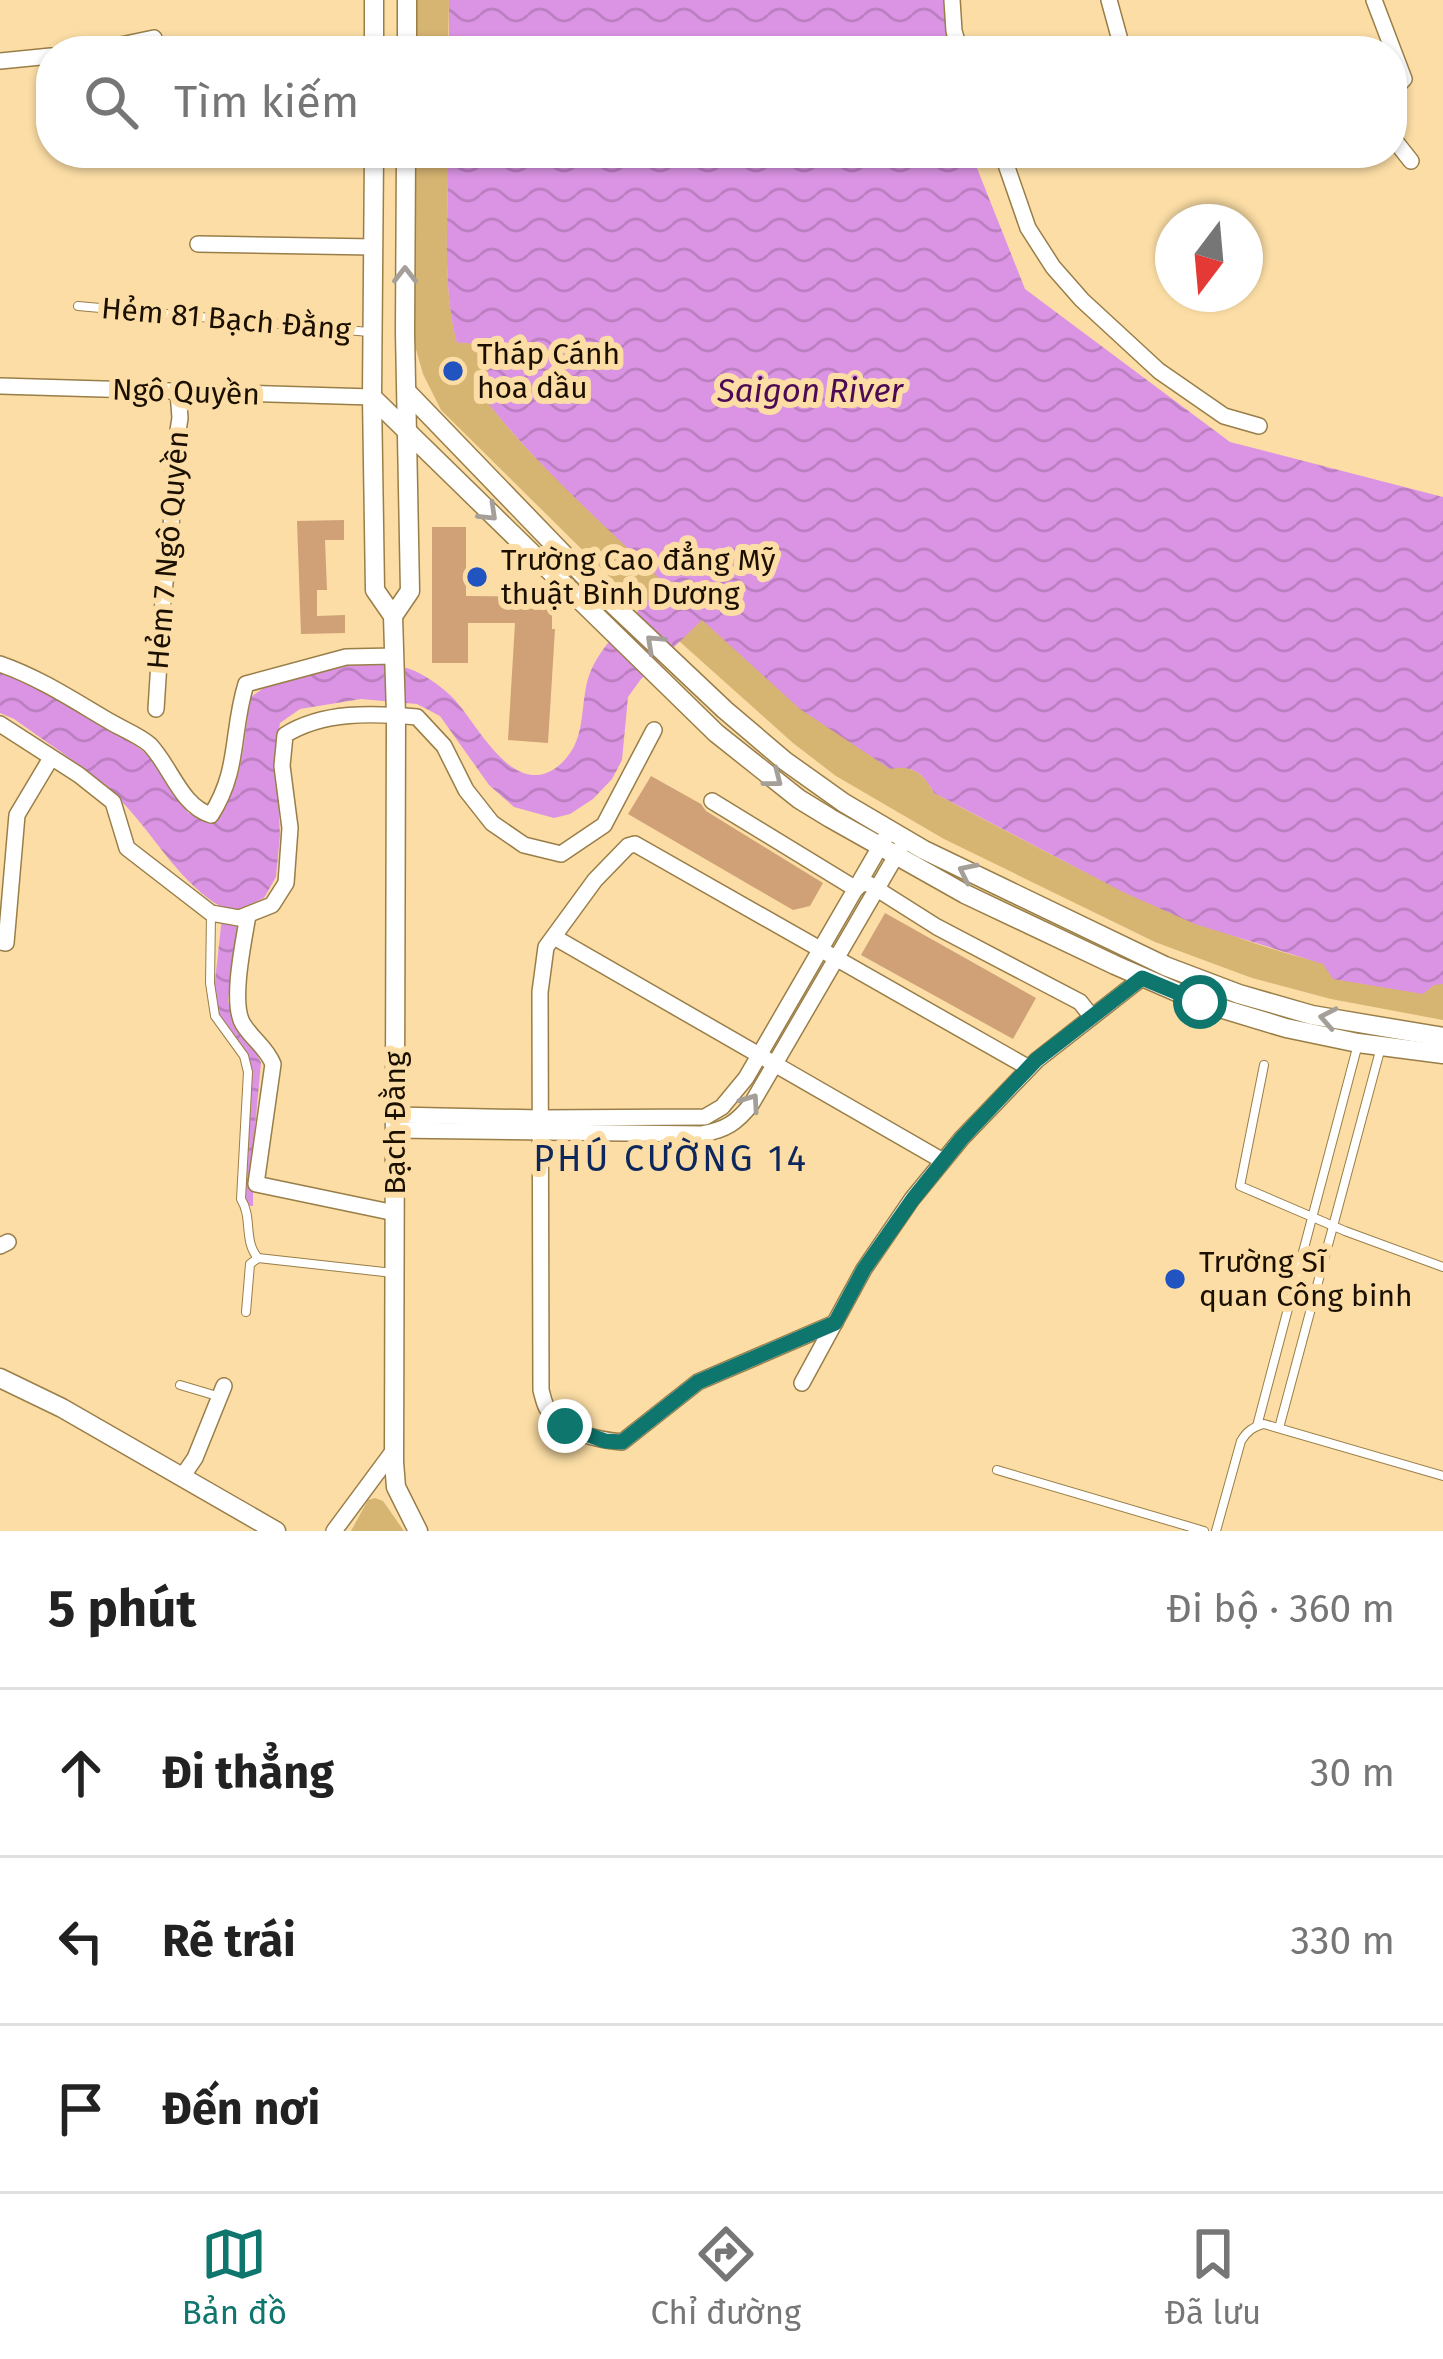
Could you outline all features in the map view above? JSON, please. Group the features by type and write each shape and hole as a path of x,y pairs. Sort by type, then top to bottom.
{"street":[{"path":"374,0 374,36"},
{"path":"406,36 407,0"},
{"path":"952,0 956,36"},
{"path":"1109,0 1119,36"},
{"path":"1374,0 1388,36"},
{"path":"0,61 36,57"},
{"path":"1407,156 1411,161"},
{"path":"0,664 29,674 148,742 183,793 200,811 211,814 225,793 246,684 346,657 395,656 393,616 375,590 374,168"},
{"path":"393,616 410,591 406,168"},
{"path":"1007,168 1028,228 1082,300 1159,370 1223,416 1258,426"},
{"path":"199,244 374,247"},
{"path":"373,332 405,332"},
{"name":"Ngô Quyền","path":"0,386 372,397"},
{"name":"Hẻm 7 Ngô Quyền","path":"156,710 180,418 178,391"},
{"path":"372,397 407,392"},
{"path":"407,392 599,591 725,710 785,761 965,894 1142,978 1244,1017 1443,1054"},
{"path":"372,397 716,733 800,799 1165,966 1239,994 1370,1040 1443,1037"},
{"path":"408,496 426,477 454,479"},
{"name":"Bạch Đằng","path":"395,656 394,1450 396,1486 418,1531"},
{"path":"0,724 113,802 127,848 215,914 244,916 272,905 286,883 290,828 282,766 285,735 305,722 396,713 417,717 444,746 466,790 492,823 524,845 562,854 604,826 654,730"},
{"path":"0,942 6,943 17,815 50,758"},
{"path":"712,801 856,889"},
{"path":"856,889 892,843"},
{"path":"395,1123 540,1125 702,1135 725,1130 752,1103 766,1061 829,953 876,889 892,843"},
{"path":"835,1323 698,1382 622,1442 605,1441 565,1426 548,1411 541,1390 540,992 546,947 595,880 635,844 1029,1068"},
{"path":"829,953 856,889 866,883 937,927 1080,1002 1092,1017"},
{"path":"244,916 238,1018 273,1064 256,1184 395,1213"},
{"path":"554,937 943,1161"},
{"path":"802,1383 864,1269 943,1161 1029,1068 1142,978"},
{"path":"0,1378 62,1408 276,1531"},
{"path":"182,1477 221,1392"},
{"path":"334,1531 394,1450"}],"lane":[{"name":"Hẻm 81 Bạch Đằng","path":"78,306 373,332"},
{"path":"215,914 211,998 214,1016 246,1062 241,1199 247,1208 250,1245 259,1258"},
{"path":"1257,1426 1312,1217 1370,1040"},
{"path":"1279,1428 1333,1226 1370,1040"},
{"path":"1264,1065 1240,1186 1443,1267"},
{"path":"246,1312 250,1264 259,1258 395,1273"},
{"path":"179,1385 221,1392"},
{"path":"1216,1531 1241,1441 1250,1429 1264,1424 1443,1476"},
{"path":"997,1470 1204,1531"}],"shaded area":[{"path":"412,0 449,0 448,36 412,36"},
{"path":"411,168 448,168 449,296 457,342 477,346 488,356 488,371 477,387 522,443 572,493 902,767 921,775 934,793 1088,873 1194,921 1304,958 1402,980 1443,984 1443,1020 1252,978 1155,942 944,839 836,776 631,598 441,410 423,374 410,328"},
{"path":"368,1500 383,1501 404,1531 351,1531"}],"water":[{"path":"449,0 946,0 951,36 449,36"},
{"name":"Saigon River","path":"448,168 977,168 1025,289 1230,442 1443,497 1443,984 1423,994 1333,979 1323,964 1195,924 1125,893 934,793 916,772 890,769 800,709 702,620 628,697 622,760 612,779 593,799 554,818 514,807 489,785 440,716 417,704 361,699 300,709 280,723 276,877 264,898 239,910 228,1001 234,1021 261,1063 253,1206 244,1206 250,1070 217,1016 214,990 223,908 182,874 100,782 0,713 0,667 116,730 154,760 188,813 213,821 237,780 251,697 274,682 325,669 367,664 417,672 450,695 511,766 541,775 557,767 575,744 588,679 600,654 665,584 542,465 476,387 489,363 477,346 457,343 447,249"}],"building":[{"path":"344,520 344,540 325,540 327,590 317,590 317,616 345,615 345,633 301,634 297,521"},
{"path":"432,527 466,527 466,596 552,597 555,629 548,743 508,740 515,623 468,623 468,663 432,663"},
{"path":"651,776 823,883 810,906 793,910 628,814"},
{"path":"885,913 1036,998 1013,1039 861,955"}],"place":[{"name":"Tháp Cánh hoa dầu","path":"453,371"},
{"name":"Trường Cao đẳng Mỹ thuật Bình Dương","path":"477,577"},
{"name":"Trường Sĩ quan Công binh","path":"1175,1279"}],"district":[{"name":"PHÚ CƯỜNG 14","path":"671,1159"}],"route":[{"path":"565,1426 605,1441 622,1442 698,1382 835,1323 864,1269 913,1199 962,1138 1036,1060 1142,978 1200,1002"}]}
